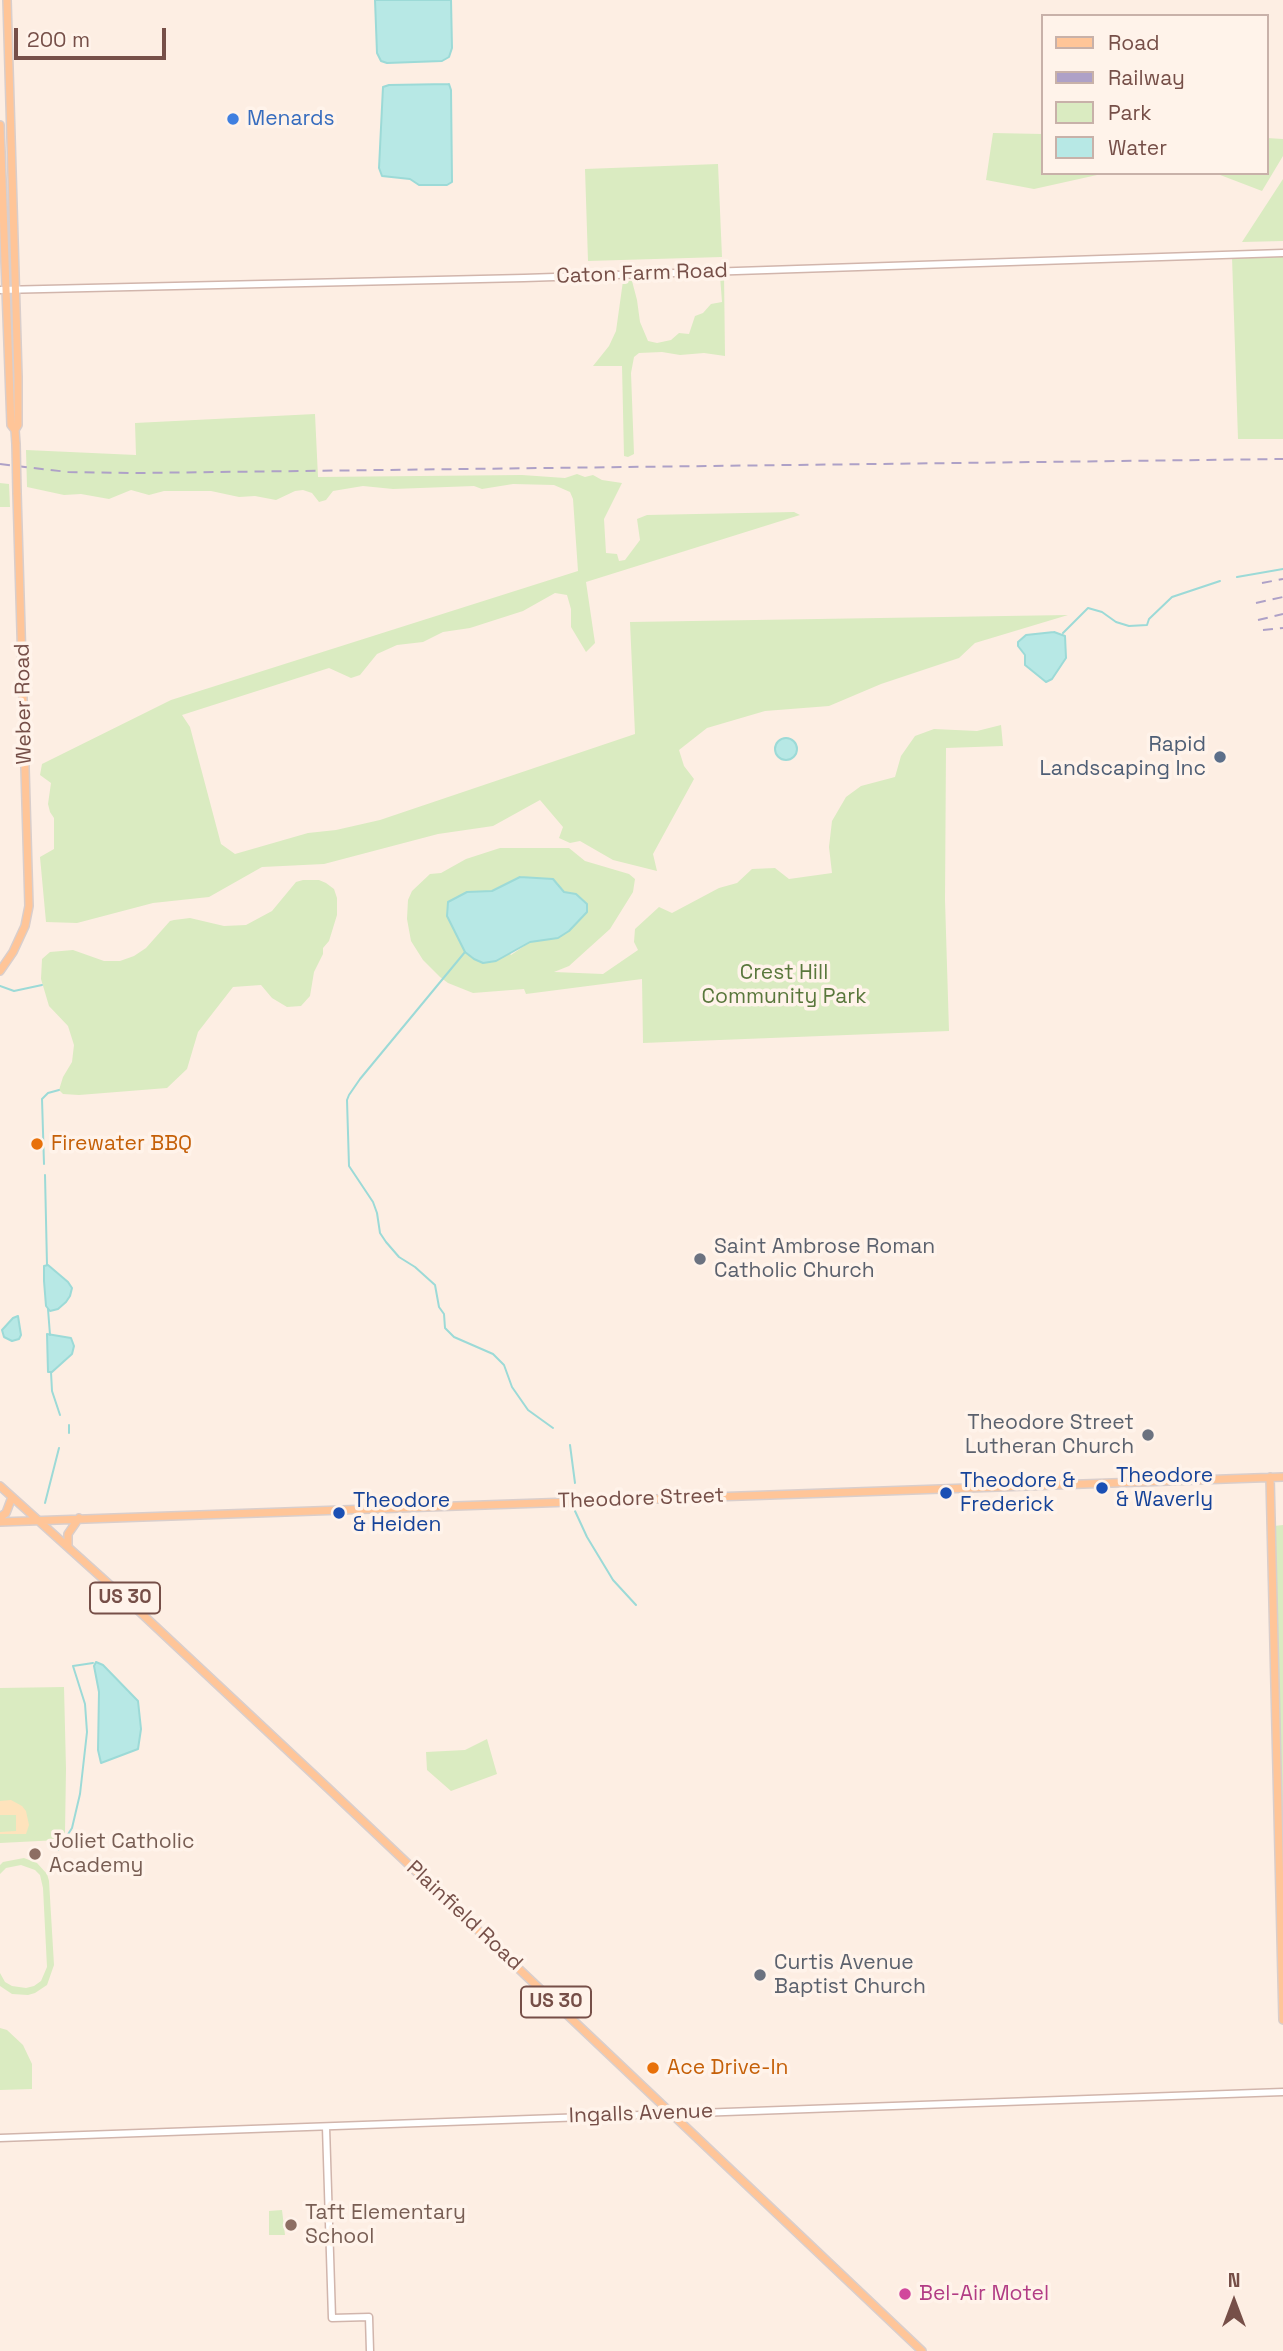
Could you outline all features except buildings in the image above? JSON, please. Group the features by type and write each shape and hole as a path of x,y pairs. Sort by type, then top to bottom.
{"main road":[{"name":"Weber Road","path":"0,971 13,952 25,926 29,906 15,430 18,425 16,289 7,0"},
{"name":"Weber Road","path":"0,125 3,290 11,425 15,430"},
{"path":"1270,1477 1283,2020"},
{"name":"Theodore Street","path":"0,1520 1283,1477"},
{"name":"Plainfield Road","path":"0,1486 337,1796 922,2351"},
{"path":"0,1520 12,1497"},
{"path":"69,1547 68,1534 79,1518"}],"street":[{"name":"Caton Farm Road","path":"3,290 524,278 1283,253"},
{"name":"Ingalls Avenue","path":"0,2138 1283,2092"},
{"path":"326,2127 332,2318 369,2317 370,2351"}],"green space":[{"path":"993,133 1042,134 1042,175 1097,175 1034,189 986,180"},
{"path":"1269,138 1283,139 1283,156 1262,191 1220,175 1269,175"},
{"path":"718,164 722,257 588,261 585,169"},
{"path":"1283,179 1283,241 1242,242"},
{"path":"1283,256 1283,439 1238,439 1232,257"},
{"path":"724,273 725,356 662,352 639,353 634,357 631,373 634,454 624,456 622,366 593,366 609,346 616,331 623,281 632,281 640,322 648,341 657,343 671,340 679,333 689,334 695,316 703,313 711,304 722,302 720,276"},
{"path":"315,414 318,477 522,475 565,478 577,474 585,477 593,475 602,480 622,483 604,519 606,553 617,554 619,561 625,560 640,540 637,519 647,515 794,512 800,515 586,582 595,643 586,652 571,627 571,609 567,595 555,593 523,611 470,628 443,632 423,642 397,645 377,654 360,675 351,678 329,668 182,715 190,727 221,844 235,854 308,833 380,820 635,734 630,622 1068,615 975,643 959,658 881,684 829,706 765,711 707,728 679,750 684,766 694,779 653,854 657,871 613,860 580,841 570,843 559,838 563,827 540,800 493,826 438,834 324,864 262,867 209,897 153,903 77,923 46,922 40,857 54,849 54,818 48,804 51,783 40,775 42,764 171,700 578,571 573,499 570,492 554,485 513,484 482,489 474,486 393,489 363,486 333,491 326,500 319,502 312,493 303,490 276,500 255,496 239,497 211,491 164,491 149,495 131,490 109,499 81,494 64,495 27,487 26,450 136,455 135,423"},
{"path":"0,483 9,484 10,507 0,507"},
{"name":"Crest Hill Community Park","path":"1001,725 1003,746 946,748 945,900 949,1031 643,1043 642,979 526,994 524,989 473,993 440,977 423,960 411,941 407,919 408,900 412,891 430,874 441,873 466,859 500,848 569,848 585,861 629,874 635,879 633,892 610,929 569,966 554,972 603,974 638,950 634,942 635,929 659,907 672,913 719,888 737,883 752,869 775,868 789,879 832,873 829,847 832,821 846,797 861,786 895,777 901,756 915,736 934,729 977,731","holes":["520,877 553,879 564,892 576,894 578,921 558,938 530,942 511,955 467,892 492,891"]},
{"path":"319,880 334,889 337,915 329,941 323,948 323,954 314,972 310,996 301,1006 287,1007 272,998 261,985 233,987 198,1032 187,1069 167,1088 79,1095 63,1094 59,1090 72,1062 74,1045 68,1026 49,1006 41,979 42,959 50,952 73,950 104,961 120,961 146,948 170,921 190,918 224,926 246,925 272,911 296,882"},
{"path":"1283,1525 1283,1860 1281,1860 1274,1526"},
{"path":"64,1687 65,1832 59,1840 0,1843 0,1688"},
{"path":"487,1739 497,1774 451,1791 427,1770 426,1752 465,1750"},
{"path":"24,1858 37,1863 47,1874 49,1881 54,1965 47,1985 28,1995 12,1994 0,1986 0,1973 5,1982 12,1986 34,1986 41,1981 47,1967 40,1875 21,1865 6,1868 0,1874 0,1865 3,1862"},
{"path":"0,2028 7,2030 23,2045 32,2064 32,2089 0,2090"},
{"path":"282,2210 285,2235 269,2235 269,2211"}],"sand":[{"path":"11,1800 26,1811 29,1825 26,1834 0,1834 16,1831 16,1815 0,1815 0,1801"}],"water":[{"path":"375,0 451,0 452,48 449,57 442,61 381,61 377,53"},
{"path":"449,84 452,182 447,185 419,185 410,179 382,176 379,168 383,87"},
{"path":"1054,632 1065,636 1066,658 1052,679 1046,682 1025,665 1025,655 1018,642 1026,635"},
{"path":"782,738 790,738 797,745 797,753 790,760 782,760 775,753 775,745"},
{"path":"520,877 553,879 564,892 576,894 587,904 587,912 569,931 558,938 530,942 496,961 483,963 474,959 465,952 447,916 448,902 467,892 492,891"},
{"path":"48,1265 72,1288 66,1302 58,1309 50,1311 46,1306 44,1281 44,1266"},
{"path":"18,1316 21,1335 19,1339 12,1341 4,1337 2,1330"},
{"path":"47,1334 71,1338 74,1346 72,1354 52,1372 48,1372"},
{"path":"96,1662 103,1665 138,1701 141,1729 138,1749 101,1763 98,1750 99,1692 94,1666"}],"waterway":[{"path":"1237,577 1283,569"},
{"path":"1063,633 1088,608 1129,626 1147,625 1149,619 1172,597 1220,581"},
{"path":"465,952 349,1095 349,1166 373,1202 380,1233 386,1242 399,1257 435,1285 439,1307 444,1314 445,1328 454,1337 493,1354 504,1365 512,1387 528,1410 553,1428"},
{"path":"0,986 14,991 42,985"},
{"path":"44,1164 42,1099 48,1093 59,1090"},
{"path":"45,1175 47,1265"},
{"path":"48,1309 50,1335"},
{"path":"51,1372 52,1391 60,1415"},
{"path":"69,1425 69,1433"},
{"path":"570,1445 575,1483"},
{"path":"45,1503 59,1448"},
{"path":"575,1511 613,1580 636,1605"},
{"path":"58,1850 72,1828 80,1794 87,1732 85,1704 73,1666 93,1663"}],"railway":[{"path":"0,464 68,472 136,473 1283,459"},
{"path":"1262,583 1283,579"},
{"path":"1256,603 1283,597"},
{"path":"1258,620 1283,614"},
{"path":"1263,630 1283,628"}],"place":[{"name":"Menards","path":"233,119"},
{"name":"Rapid Landscaping Inc","path":"1220,757"},
{"name":"Firewater BBQ","path":"37,1144"},
{"name":"Saint Ambrose Roman Catholic Church","path":"700,1259"},
{"name":"Theodore Street Lutheran Church","path":"1148,1435"},
{"name":"Theodore & Waverly","path":"1102,1488"},
{"name":"Theodore & Frederick","path":"946,1493"},
{"name":"Theodore & Heiden","path":"339,1513"},
{"name":"Joliet Catholic Academy","path":"35,1854"},
{"name":"Curtis Avenue Baptist Church","path":"760,1975"},
{"name":"Ace Drive-In","path":"653,2068"},
{"name":"Taft Elementary School","path":"291,2225"},
{"name":"Bel-Air Motel","path":"905,2294"}]}
